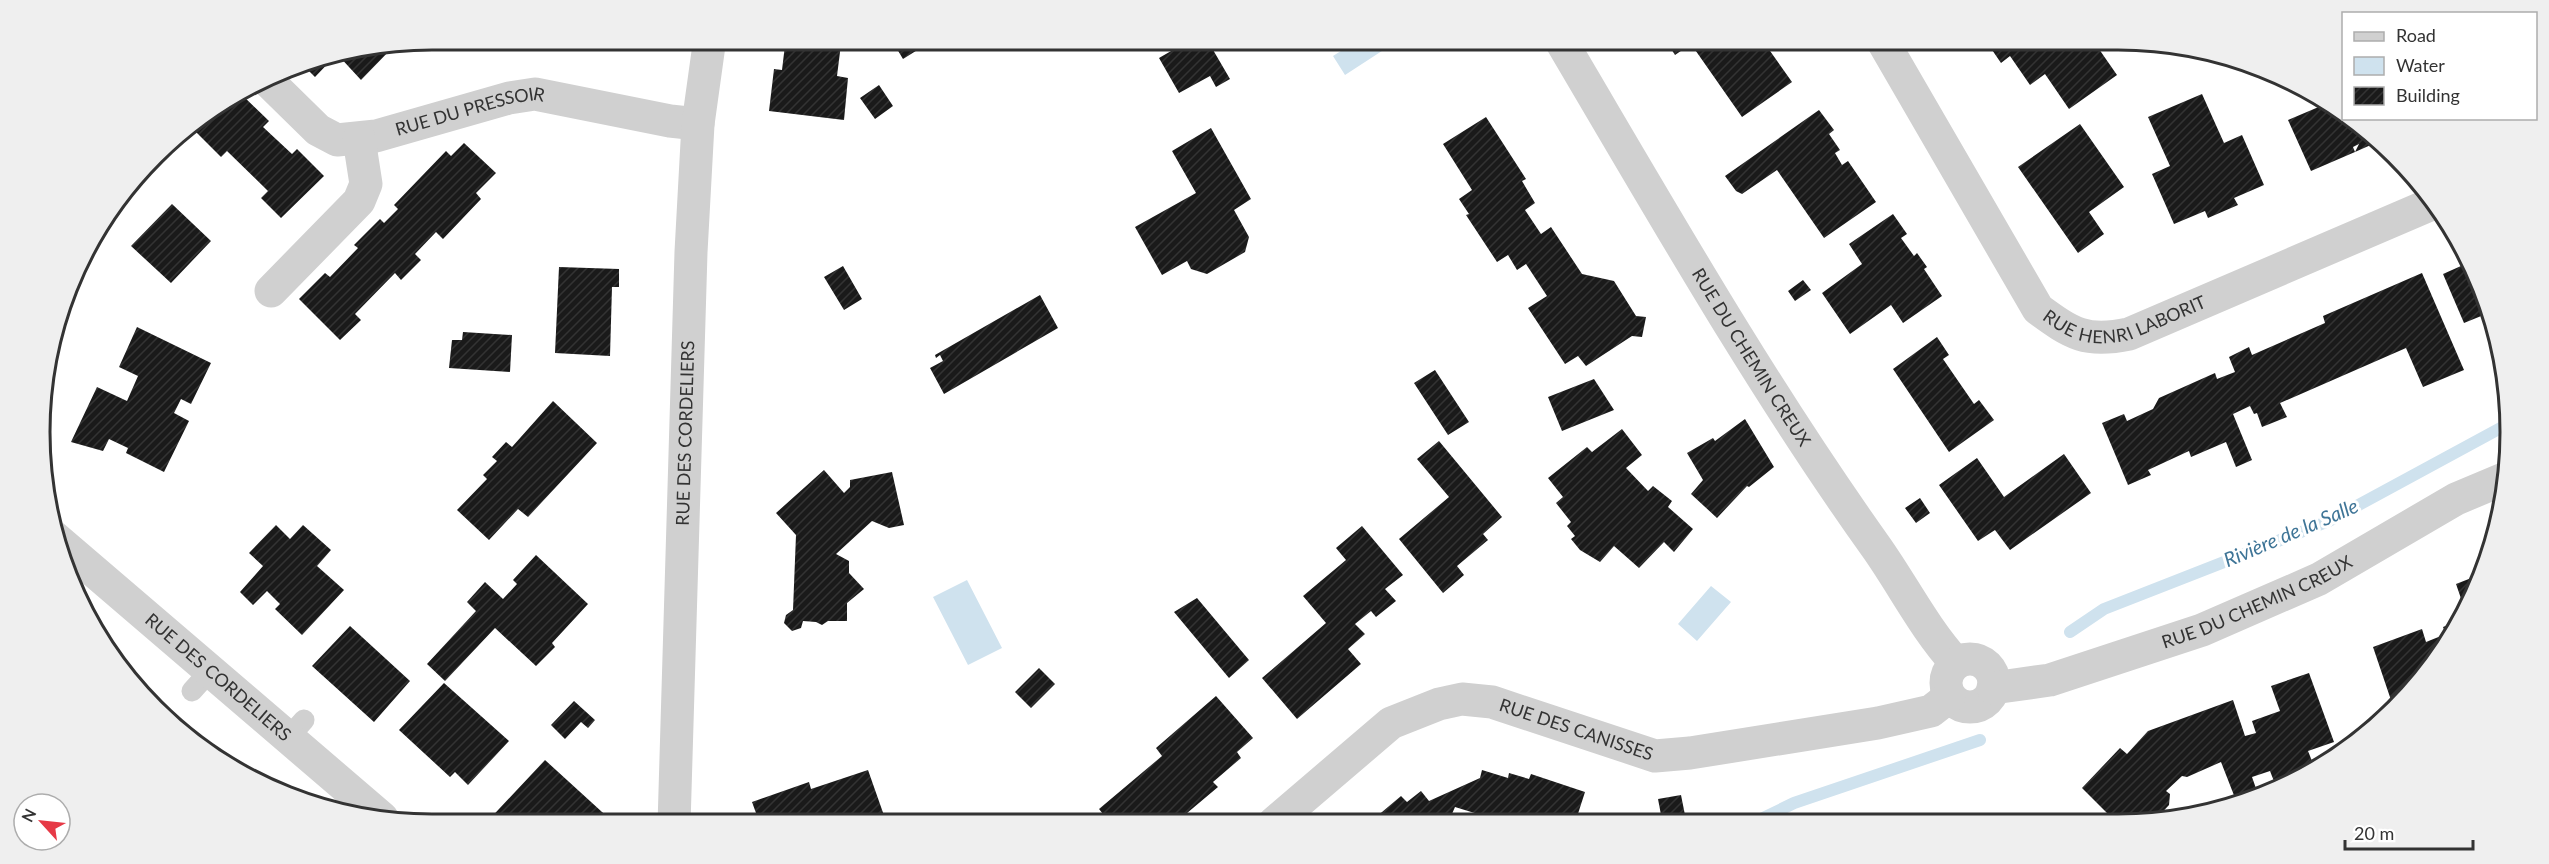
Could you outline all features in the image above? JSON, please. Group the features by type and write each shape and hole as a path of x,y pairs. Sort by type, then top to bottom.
{"street":[{"name":"RUE DES CORDELIERS","path":"674,814 691,252 698,124 708,49"},
{"name":"RUE DU CHEMIN CREUX","path":"1566,49 1666,219 1825,476 1938,641 1956,663"},
{"name":"RUE HENRI LABORIT","path":"1887,49 2038,309 2065,330 2103,339 2129,334 2426,207"},
{"name":"RUE DU PRESSOIR","path":"272,85 318,130 337,140 359,139 509,98 535,94 670,122 698,124"},
{"path":"271,291 359,201 366,184 359,139"},
{"name":"RUE DU CHEMIN CREUX","path":"1993,688 2050,680 2202,630 2319,579 2456,499 2496,482"},
{"name":"RUE DES CORDELIERS","path":"69,552 201,681 296,729 374,810"},
{"path":"1972,659 1987,665 1994,680 1993,688 1986,702 1971,707 1962,706 1949,697 1945,682 1956,663 1972,659"},
{"name":"RUE DES CANISSES","path":"1285,814 1391,723 1439,704 1462,699 1491,702 1655,756 1690,753 1878,723 1931,711 1949,697"}],"water":[{"path":"1344,49 1385,49 1345,75 1333,56"},
{"path":"967,580 1002,648 968,665 933,597"},
{"path":"1711,586 1731,602 1697,641 1678,624"}],"building":[{"path":"785,49 840,49 837,76 848,78 844,120 769,111 774,69 782,70"},
{"path":"897,49 919,49 903,59"},
{"path":"1175,49 1212,49 1230,79 1216,87 1210,76 1179,93 1159,58"},
{"path":"1671,49 1684,49 1675,55"},
{"path":"1694,49 1769,49 1792,82 1742,117"},
{"path":"1991,49 2099,49 2117,75 2069,109 2045,74 2030,85 2010,56 2001,63"},
{"path":"388,52 361,80 343,60"},
{"path":"327,65 315,77 308,70"},
{"path":"879,85 893,106 875,119 860,98"},
{"path":"2202,94 2224,143 2242,135 2264,185 2234,198 2238,205 2208,218 2205,211 2174,224 2152,174 2170,166 2148,117"},
{"path":"246,98 269,121 263,127 292,154 297,149 324,176 281,218 261,198 268,191 227,151 221,157 196,132"},
{"path":"2318,107 2370,145 2355,152 2311,171 2288,120"},
{"path":"1819,110 1834,130 1829,134 1840,150 1835,153 1842,165 1848,161 1876,202 1824,238 1777,170 1742,194 1736,191 1725,176"},
{"path":"1486,117 1526,179 1522,181 1535,203 1525,210 1541,234 1551,227 1582,274 1614,281 1636,316 1646,317 1642,337 1632,336 1586,366 1578,356 1565,364 1528,308 1547,296 1526,264 1517,270 1508,255 1497,262 1466,215 1469,214 1459,199 1472,190 1443,144"},
{"path":"2080,124 2124,187 2089,212 2104,234 2078,253 2018,167"},
{"path":"1211,128 1251,199 1234,210 1249,237 1245,252 1207,274 1191,269 1187,261 1162,275 1135,227 1196,193 1172,151"},
{"path":"464,143 496,173 476,193 481,199 443,239 436,232 415,254 421,260 401,280 395,273 355,314 361,320 340,340 299,299 325,273 330,277 358,248 354,245 380,219 384,223 398,209 394,205 446,151 451,156"},
{"path":"172,204 211,241 171,283 131,246"},
{"path":"1893,214 1907,234 1901,238 1914,256 1917,253 1927,267 1924,269 1942,296 1903,323 1891,305 1850,334 1822,293 1862,264 1849,244"},
{"path":"843,266 862,299 844,310 824,277"},
{"path":"2461,266 2481,316 2464,323 2443,274"},
{"path":"559,267 619,269 619,287 612,287 610,356 555,353"},
{"path":"2422,273 2464,370 2423,387 2406,348 2280,403 2287,417 2262,427 2257,413 2254,414 2250,406 2233,414 2252,460 2236,467 2226,442 2191,457 2189,451 2148,470 2151,475 2128,485 2102,423 2124,414 2127,421 2153,409 2159,398 2215,373 2217,379 2235,372 2229,357 2249,347 2252,355 2325,323 2323,316"},
{"path":"1803,280 1811,290 1795,301 1788,291"},
{"path":"1040,295 1058,328 944,394 930,368 943,361 940,355 936,358 935,355"},
{"path":"137,327 211,363 191,404 181,399 174,413 189,421 164,472 126,453 128,448 109,439 103,451 71,442 97,387 127,401 138,376 119,367"},
{"path":"463,332 512,335 510,372 449,368 452,340 462,340"},
{"path":"1937,337 1949,355 1943,359 1974,404 1979,400 1994,420 1949,452 1893,369"},
{"path":"1435,370 1469,422 1448,435 1414,383"},
{"path":"1594,379 1614,410 1562,431 1548,397"},
{"path":"553,401 597,443 528,517 518,509 489,540 457,510 487,479 483,475 497,461 492,457 506,442 512,447"},
{"path":"1745,419 1774,467 1749,487 1747,486 1717,518 1691,494 1703,480 1687,453 1713,438 1715,441"},
{"path":"1622,429 1642,455 1626,468 1648,491 1653,486 1672,501 1668,507 1693,529 1674,552 1664,542 1639,568 1614,546 1600,562 1580,550 1571,539 1575,536 1567,526 1571,522 1556,503 1563,497 1548,478 1587,447 1592,452"},
{"path":"1439,441 1502,517 1483,534 1488,540 1457,566 1464,575 1443,593 1399,539 1449,497 1417,459"},
{"path":"2064,454 2091,493 2010,550 1995,530 1978,541 1939,485 1977,458 2004,497"},
{"path":"824,470 844,493 850,487 850,480 892,472 904,525 889,528 872,521 836,554 849,561 849,573 864,589 847,603 847,621 828,621 822,625 803,621 801,628 792,631 784,623 786,615 793,610 796,535 776,513"},
{"path":"1920,498 1930,513 1916,523 1905,508"},
{"path":"276,525 290,539 303,525 331,550 317,566 344,590 302,635 275,609 280,604 267,591 253,605 240,592 263,566 249,553"},
{"path":"1362,526 1403,575 1385,589 1396,601 1376,617 1371,611 1355,624 1365,634 1348,649 1361,664 1297,719 1262,678 1326,623 1303,596 1346,560 1336,548"},
{"path":"536,555 588,604 552,643 555,647 536,666 495,628 445,681 427,664 476,611 467,602 485,582 503,599 517,584 513,580"},
{"path":"2470,579 2461,599 2456,584"},
{"path":"1197,598 1249,660 1229,678 1174,612"},
{"path":"350,626 410,681 374,722 312,666"},
{"path":"2422,629 2426,642 2440,636 2405,684 2390,699 2373,647"},
{"path":"1039,668 1055,684 1031,708 1015,692"},
{"path":"2309,673 2334,742 2308,751 2312,761 2286,775 2274,780 2270,771 2252,777 2256,788 2234,796 2221,762 2187,777 2182,776 2166,791 2170,794 2169,805 2163,811 2142,814 2108,814 2082,788 2120,748 2127,754 2148,731 2233,700 2245,736 2256,733 2252,721 2280,711 2271,686"},
{"path":"444,683 509,741 468,785 455,772 450,777 399,730"},
{"path":"1216,696 1253,738 1237,752 1241,758 1213,782 1218,787 1186,814 1103,814 1099,809 1162,756 1156,748"},
{"path":"574,701 595,720 588,728 581,722 565,739 551,725"},
{"path":"545,760 604,814 494,814"},
{"path":"868,770 883,814 756,814 752,802 809,782 811,789"},
{"path":"1482,770 1508,778 1509,773 1529,779 1531,774 1585,792 1578,814 1478,814 1455,807 1452,814 1380,814 1401,796 1407,802 1421,791 1429,801 1480,778"},
{"path":"1681,795 1685,814 1661,814 1658,799"}],"waterway":[{"name":"Rivière de la Salle","path":"2070,632 2104,609 2329,521 2500,428"},
{"name":"Rivière de la Salle","path":"1771,814 1794,803 1980,740"}]}
